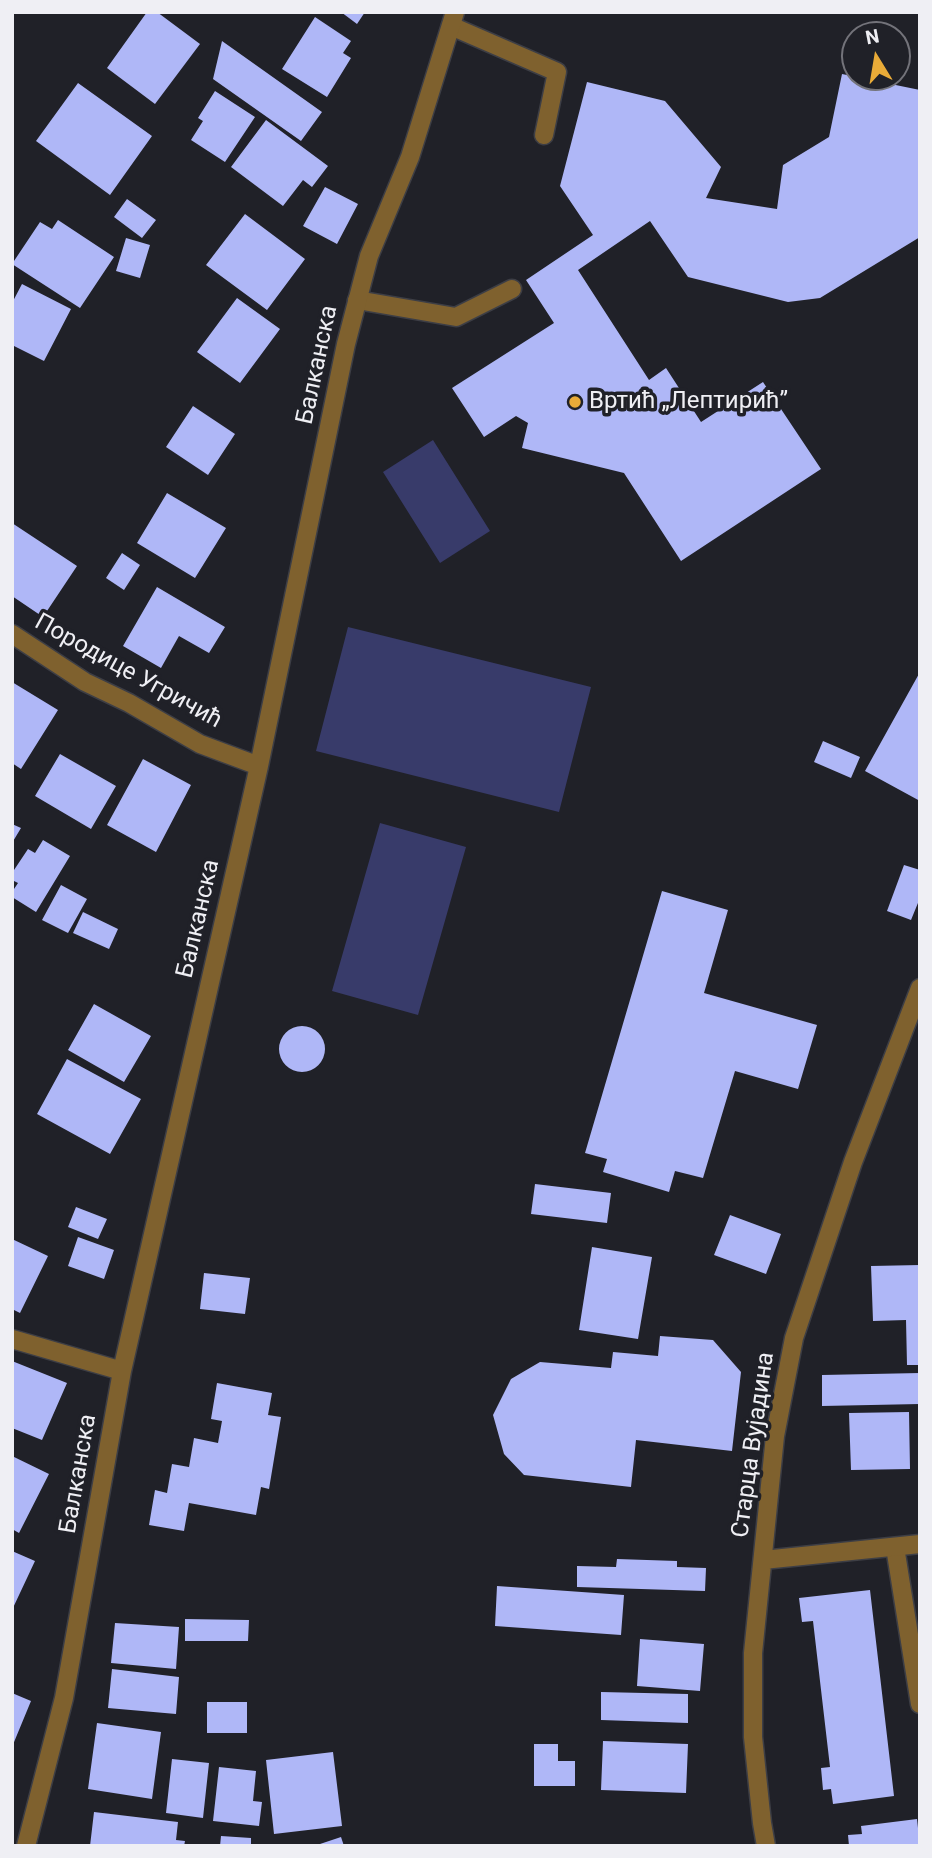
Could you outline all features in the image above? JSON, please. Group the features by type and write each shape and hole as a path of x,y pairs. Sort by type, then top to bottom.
{"street":[{"path":"453,19 558,72 544,135"},
{"name":"Балканска","path":"26,1846 64,1698 122,1371 259,766 346,344 369,256 410,157 453,19"},
{"path":"357,300 456,317 512,289"},
{"name":"Породице Угричић","path":"12,634 85,681 130,703 200,744 259,766"},
{"name":"Старца Вујадина","path":"766,1846 753,1723 753,1653 775,1436 794,1338 853,1162 920,988"},
{"path":"12,1339 122,1371"},
{"path":"763,1560 920,1544"},
{"path":"895,1547 920,1704"}],"shaded area":[{"path":"433,440 490,531 440,563 383,472"},
{"path":"348,627 591,687 559,812 316,751"},
{"path":"380,823 466,847 418,1015 332,991"}],"building":[{"path":"147,12 157,12 200,44 155,104 107,68"},
{"path":"341,12 365,12 357,24"},
{"path":"315,17 351,41 343,53 351,58 327,97 282,69"},
{"path":"222,41 322,112 301,141 213,79"},
{"path":"841,79 841,91 920,90 920,237 820,298 788,302 688,277 650,221 578,270 649,380 666,368 701,422 763,382 821,469 681,561 624,473 522,448 528,423 516,416 484,437 452,388 554,323 526,280 593,235 560,186 587,82 665,101 721,167 706,198 777,209 783,165 829,137"},
{"path":"78,83 152,136 110,195 36,141"},
{"path":"215,91 255,117 225,162 191,140 203,121 198,118"},
{"path":"266,120 328,166 312,187 303,180 283,206 231,167"},
{"path":"325,187 358,204 337,244 303,226"},
{"path":"127,199 156,220 142,238 114,217"},
{"path":"245,214 305,259 267,310 206,265"},
{"path":"58,220 114,257 80,308 12,264 40,222 52,229"},
{"path":"126,238 150,245 140,278 116,271"},
{"path":"22,284 71,309 44,361 12,345 12,303"},
{"path":"237,298 280,329 240,383 197,352"},
{"path":"193,406 235,434 208,475 166,447"},
{"path":"167,493 226,528 195,578 137,543"},
{"path":"12,523 77,566 43,617 12,596"},
{"path":"122,553 140,565 124,590 106,578"},
{"path":"157,587 225,627 209,653 179,636 161,668 123,646"},
{"path":"920,672 920,801 865,771"},
{"path":"12,682 58,710 21,769 12,763"},
{"path":"823,741 860,757 851,778 814,762"},
{"path":"60,754 116,786 91,829 35,796"},
{"path":"143,759 191,785 156,852 107,825"},
{"path":"12,824 21,828 12,843"},
{"path":"43,840 70,856 36,912 12,897 18,883 12,880 12,873 28,849 35,853"},
{"path":"904,865 920,870 920,898 911,920 887,911"},
{"path":"61,885 87,899 68,933 42,920"},
{"path":"662,891 728,910 704,993 817,1025 798,1089 735,1071 703,1178 675,1171 669,1192 603,1172 607,1159 585,1153"},
{"path":"83,912 118,929 109,949 73,933"},
{"path":"94,1004 151,1036 124,1082 68,1050"},
{"path":"302,1026 318,1033 325,1049 318,1065 302,1072 286,1065 279,1049 286,1033"},
{"path":"67,1059 141,1099 110,1154 37,1114"},
{"path":"535,1184 611,1193 607,1223 531,1214"},
{"path":"76,1207 107,1219 98,1239 68,1227"},
{"path":"730,1215 781,1234 766,1274 714,1255"},
{"path":"78,1237 114,1250 104,1279 68,1266"},
{"path":"12,1239 48,1256 20,1313 12,1309"},
{"path":"592,1247 652,1257 638,1339 579,1330"},
{"path":"920,1265 920,1365 907,1365 906,1320 873,1321 871,1266"},
{"path":"204,1273 250,1278 245,1314 200,1309"},
{"path":"660,1336 713,1340 741,1372 732,1451 636,1440 631,1487 524,1475 504,1454 493,1415 511,1379 540,1362 611,1368 613,1352 658,1356"},
{"path":"12,1361 67,1383 42,1440 12,1428"},
{"path":"920,1373 920,1404 822,1406 822,1375"},
{"path":"217,1383 272,1393 268,1415 281,1417 269,1489 261,1487 256,1515 189,1503 184,1531 149,1525 155,1490 167,1493 172,1464 189,1467 194,1438 218,1443 222,1421 211,1419"},
{"path":"909,1412 910,1469 851,1470 849,1413"},
{"path":"12,1456 49,1474 19,1533 12,1529"},
{"path":"12,1551 35,1561 12,1610"},
{"path":"617,1559 677,1561 677,1567 706,1568 705,1591 577,1587 577,1566 616,1567"},
{"path":"497,1586 624,1595 621,1635 495,1626"},
{"path":"870,1590 894,1796 833,1804 831,1789 823,1790 821,1768 830,1767 813,1621 802,1622 799,1598"},
{"path":"185,1619 249,1620 248,1641 185,1641"},
{"path":"115,1623 179,1627 176,1669 111,1663"},
{"path":"640,1639 704,1644 700,1691 637,1686"},
{"path":"112,1669 179,1677 176,1714 108,1708"},
{"path":"601,1692 688,1694 688,1723 601,1720"},
{"path":"12,1693 31,1701 12,1747"},
{"path":"207,1702 247,1702 247,1733 207,1733"},
{"path":"97,1723 161,1732 152,1799 88,1789"},
{"path":"603,1741 688,1744 686,1793 601,1790"},
{"path":"534,1744 558,1744 558,1761 575,1761 575,1786 534,1786"},
{"path":"333,1752 342,1826 274,1834 266,1760"},
{"path":"172,1759 209,1763 203,1818 166,1813"},
{"path":"219,1767 256,1771 253,1801 262,1802 259,1826 213,1821"},
{"path":"94,1812 178,1822 176,1840 185,1841 184,1846 90,1846"},
{"path":"917,1819 920,1846 849,1846 848,1835 862,1834 861,1826"},
{"path":"221,1836 251,1838 251,1846 220,1846"},
{"path":"341,1837 344,1846 317,1846 317,1845"}],"place":[{"name":"Вртић „Лептирић”","path":"575,402"}]}
